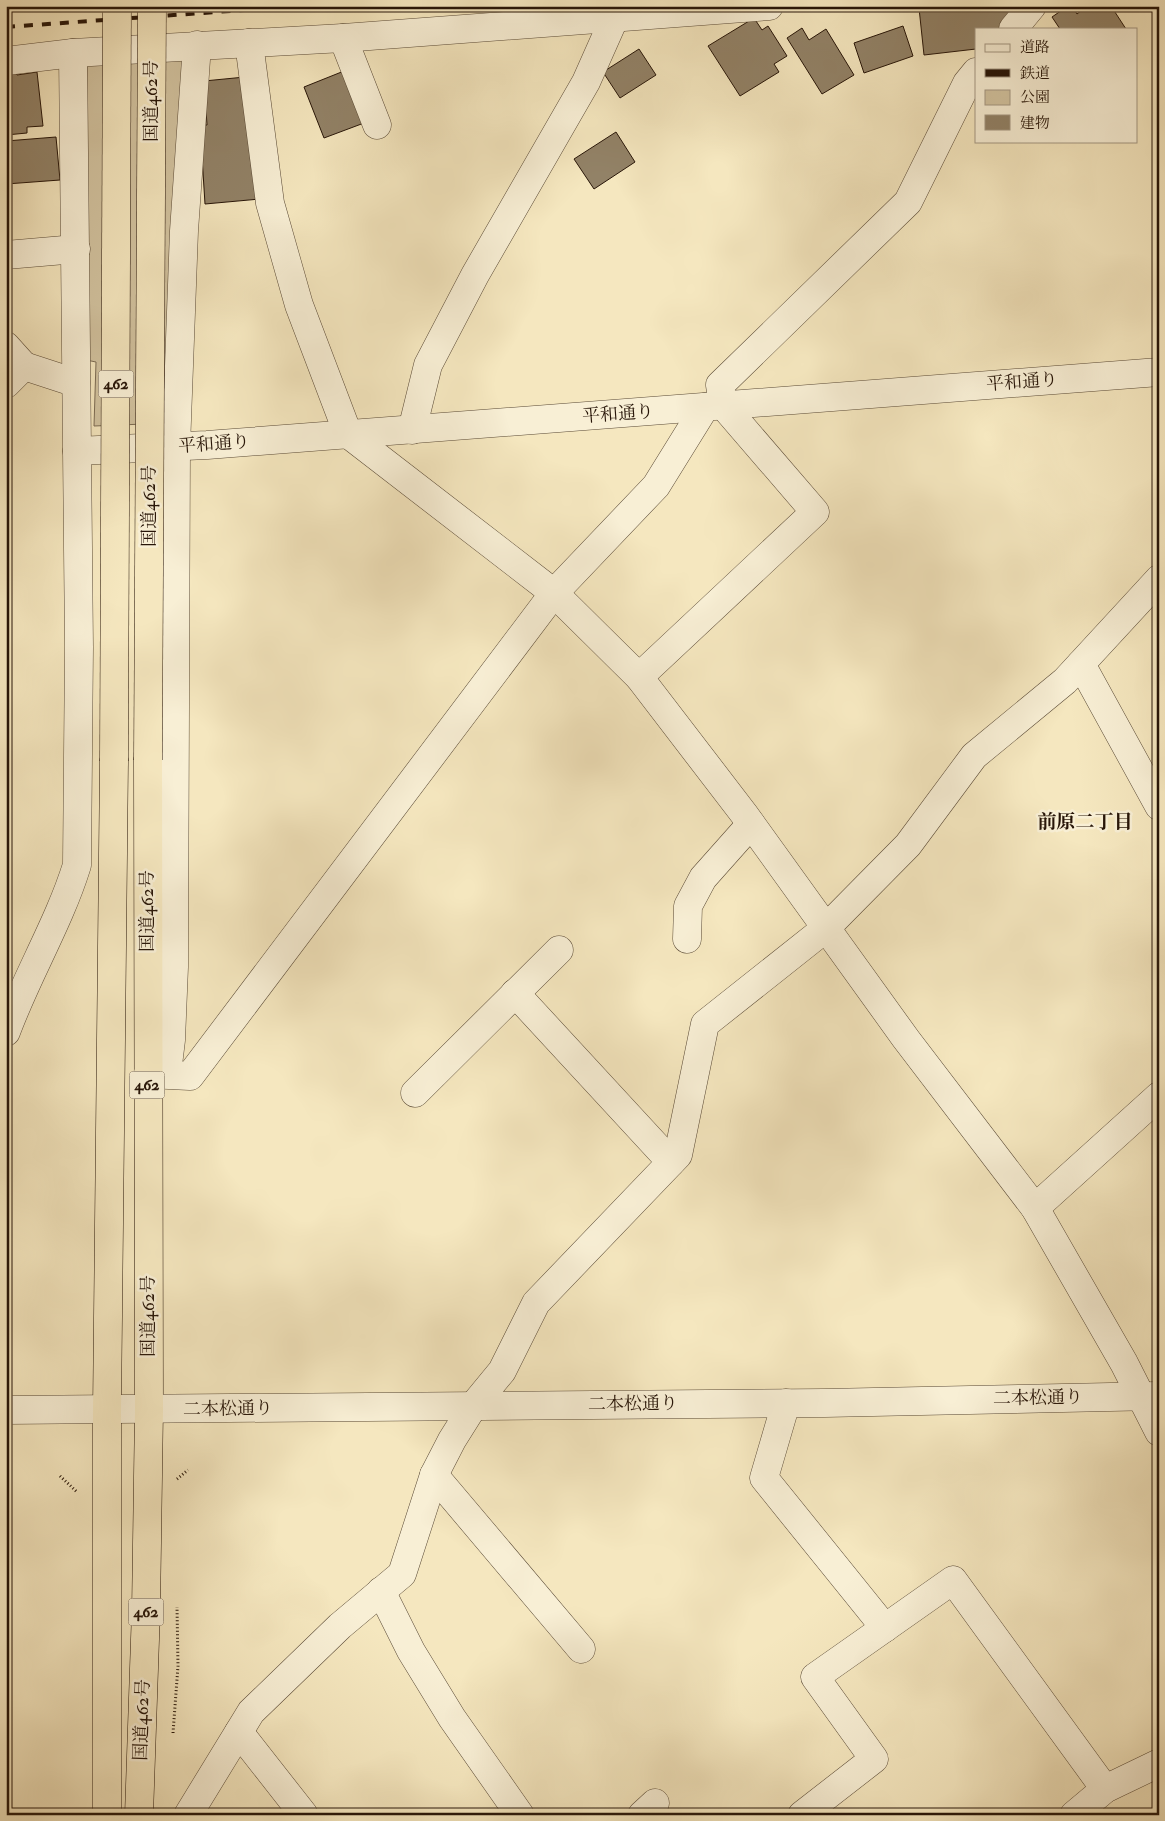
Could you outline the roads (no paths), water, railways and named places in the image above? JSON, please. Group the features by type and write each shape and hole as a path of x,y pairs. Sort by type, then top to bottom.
{"highway":[{"name":"国道462号","path":"107,1815 107,1410 114,761 117,6"},
{"name":"国道462号","path":"139,1815 146,1610 148,1410 168,1075 148,760 152,6"}],"street":[{"path":"6,61 73,53 344,38 769,6"},
{"path":"1014,28 1032,6"},
{"path":"412,430 428,365 475,274 586,82 614,19"},
{"path":"344,38 377,125"},
{"path":"249,43 270,203 299,305 348,434 554,593 639,677 751,824 906,1039 1035,1208 1124,1362 1149,1396 1159,1432"},
{"path":"168,1075 174,967 176,447 184,231 197,45"},
{"path":"6,1032 13,986 70,890 77,865 76,249 73,53"},
{"path":"168,1075 554,593 656,486 714,406 720,385 908,202 967,83 975,73"},
{"path":"6,256 76,249"},
{"path":"12,366 76,383"},
{"name":"平和通り","path":"77,452 412,430 1159,372"},
{"path":"639,677 815,512 714,406"},
{"path":"188,1815 251,1712 340,1626 402,1574 434,1475 452,1440 474,1405 502,1371 536,1303 678,1155 706,1024 826,928 908,846 974,756 1066,681 1159,579"},
{"path":"1081,664 1159,806"},
{"path":"687,939 688,906 704,878 751,824"},
{"path":"415,1093 559,950"},
{"path":"515,993 671,1162"},
{"path":"1035,1208 1159,1096"},
{"name":"二本松通り","path":"6,1410 786,1403 1149,1396"},
{"path":"786,1403 764,1478 885,1628"},
{"path":"434,1475 581,1649"},
{"path":"802,1815 874,1759 815,1677 953,1580 1105,1790"},
{"path":"381,1590 416,1660 452,1718 520,1815"},
{"path":"239,1732 304,1815"},
{"path":"1074,1815 1105,1790 1159,1763"}],"railway":[{"path":"6,10 57,6"},
{"path":"6,27 300,6"}],"district":[{"name":"前原二丁目","path":"1085,822"}]}
